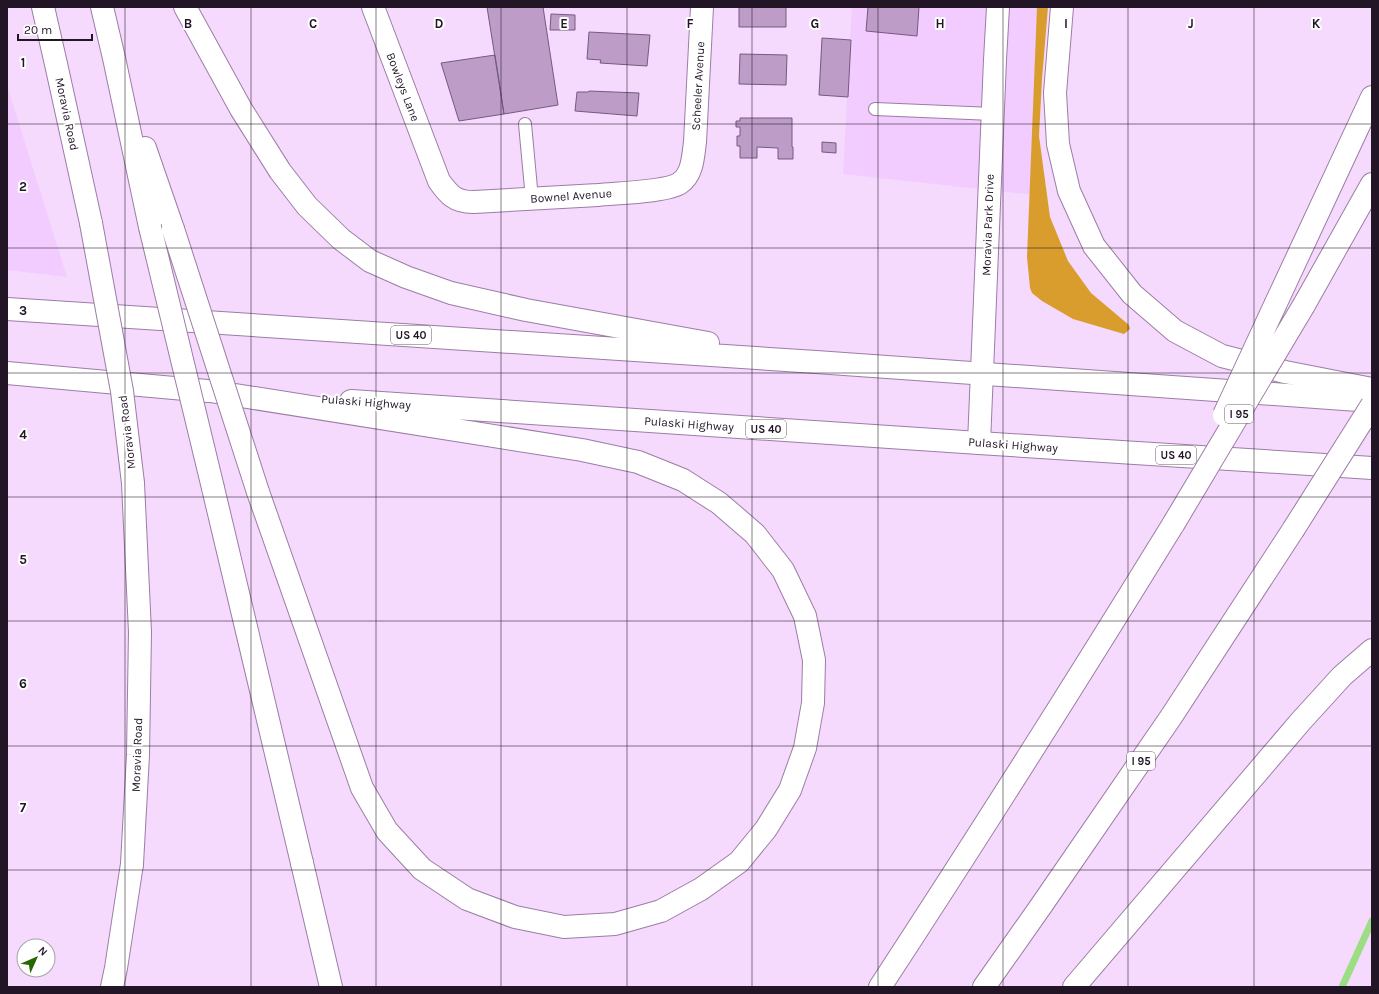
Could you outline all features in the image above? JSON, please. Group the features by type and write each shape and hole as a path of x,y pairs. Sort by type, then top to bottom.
{"main road":[{"name":"Moravia Road","path":"42,7 91,223 122,391 133,483 140,632 138,755 132,864 112,987"},
{"path":"102,7 150,227 331,987"},
{"path":"185,7 241,109 280,171 307,206 341,239 370,261 406,277 451,293 526,310 816,362"},
{"name":"Bowleys Lane","path":"373,7 434,167"},
{"name":"Scheeler Avenue","path":"695,142 702,7"},
{"name":"Moravia Park Drive","path":"979,443 998,7"},
{"path":"1062,7 1055,93 1058,144 1069,191 1094,246 1127,288 1175,331 1222,356 1285,372 1372,389"},
{"path":"114,58 173,229 258,492 362,788 387,831 422,869 467,899 515,917 564,927 615,924 661,911 701,889 739,862 766,829 790,790 805,748 813,703 814,660 805,616 784,570 755,534 719,502 683,480 638,462 582,450 210,391"},
{"path":"1174,523 1372,97"},
{"name":"Bownel Avenue","path":"434,167 439,181 447,192 456,200 466,202 626,193 673,187 684,179 689,174 695,142"},
{"name":"I 95","path":"880,987 967,854 1086,666 1174,523 1304,305 1372,184"},
{"name":"US 40","path":"7,309 816,362 1372,401"},
{"name":"Pulaski Highway","path":"7,373 210,391 1372,468"},
{"name":"I 95","path":"984,987 1171,717 1293,530 1372,405"},
{"path":"1074,987 1301,721 1342,676 1372,650"}],"lane":[{"path":"875,109 993,114"},
{"path":"525,124 532,199"}],"shaded area":[{"path":"852,7 1041,7 1034,195 843,174"},
{"path":"1037,7 1048,7 1039,136 1050,217 1068,261 1091,293 1129,325 1130,329 1124,334 1073,319 1042,301 1032,293 1030,288 1027,257"},
{"path":"7,85 67,277 7,270"}],"building":[{"path":"487,7 543,7 558,105 504,114"},
{"path":"739,7 786,7 786,27 739,27"},
{"path":"868,7 919,7 917,36 866,31"},
{"path":"551,14 575,15 575,30 550,30"},
{"path":"589,32 650,35 647,66 600,63 601,60 587,59"},
{"path":"822,38 851,40 848,97 819,95"},
{"path":"740,54 787,55 786,85 739,84"},
{"path":"495,55 504,114 459,121 441,63"},
{"path":"577,92 639,93 637,116 575,111"},
{"path":"740,118 792,118 793,159 778,159 778,148 757,147 757,158 740,158 740,146 737,146 737,136 740,136 740,127 736,127 736,121 740,121"},
{"path":"822,142 836,143 836,153 822,152"}],"waterway":[{"path":"1342,987 1372,921"}]}
